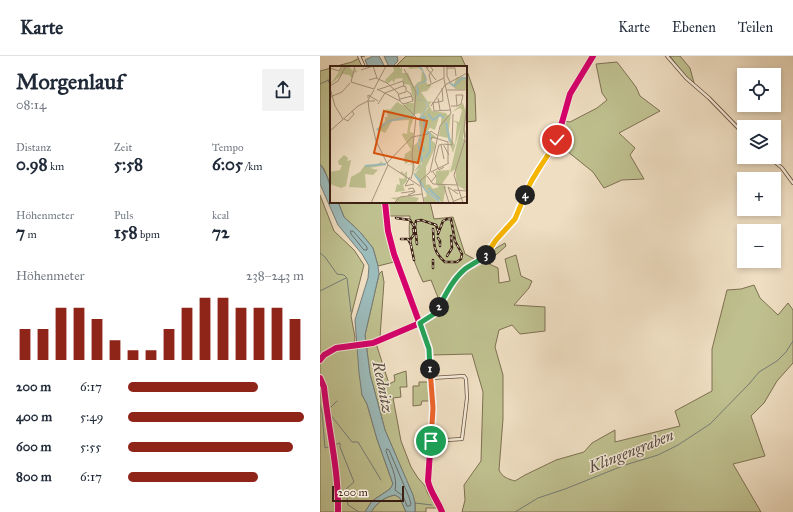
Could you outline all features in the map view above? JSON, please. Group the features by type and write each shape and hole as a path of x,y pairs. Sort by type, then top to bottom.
{"street":[{"path":"359,56 364,66"},
{"path":"320,360 324,355 336,348 371,344 420,323 434,314 455,279 466,268 478,262 485,255 515,219 528,186 547,159 557,140 570,94 593,56"},
{"path":"667,56 737,127"},
{"path":"777,164 793,183"},
{"path":"385,203 388,231 394,254 429,349 433,408 429,484 442,512"},
{"path":"431,378 464,376 466,378 467,398 462,439 431,441"}],"green space":[{"path":"406,56 461,56 466,66 396,66"},
{"path":"670,56 680,56 690,68 694,83 685,76"},
{"path":"361,57 365,66 337,66 352,62"},
{"path":"617,62 636,87 640,96 660,111 619,133 635,148 630,155 644,179 622,180 604,188 593,172 557,143 563,121 570,122 597,108 607,100 602,93 596,64"},
{"path":"330,68 330,184 324,169 320,164 320,71"},
{"path":"467,71 475,94 476,121 467,122"},
{"path":"320,195 334,231 354,250 364,265 351,316 355,337 354,348 358,348 362,395 367,404 377,439 393,484 390,489 372,501 365,512 320,512"},
{"path":"338,203 430,203 434,219 453,217 465,254 480,262 491,251 505,243 506,246 487,263 498,268 499,283 510,281 505,259 516,255 521,276 532,281 529,288 514,305 545,307 545,331 520,334 512,325 499,330 495,347 503,375 503,419 499,470 504,476 515,481 556,460 584,452 592,443 615,430 615,442 680,426 675,411 712,391 712,349 727,290 741,289 754,285 760,298 778,315 788,303 793,310 793,363 777,381 764,403 751,416 765,456 733,464 761,512 462,512 465,500 464,485 481,461 483,392 472,354 432,355 424,324 436,316 441,305 431,280 423,282 416,265 411,250 409,234 410,216 385,216 394,262 378,266 373,248 360,232 344,217"},
{"path":"382,271 384,282 380,337 375,340 389,384 395,381 394,375 406,371 407,387 400,387 401,397 393,398 401,441 411,467 425,486 428,494 438,508 426,508 426,512 415,512 413,496 385,430 370,374 365,335 379,274"},
{"path":"419,382 429,382 430,401 422,401 421,405 413,406 413,386 419,386"},
{"path":"395,495 400,498 406,512 371,512 381,501 387,497"}],"water":[{"path":"373,56 379,56 384,66 368,66 365,60"},
{"path":"384,56 397,56 398,61 393,66 389,66"},
{"path":"320,164 326,173 329,182 330,203 338,203 344,217 360,232 373,248 379,274 365,335 370,374 385,430 413,495 415,512 406,512 400,498 395,495 387,497 381,501 371,512 365,512 372,501 390,489 393,484 377,439 367,404 362,395 359,373 355,320 368,278 369,266 362,254 338,225 320,184"}],"waterway":[{"path":"320,84 330,79"},
{"path":"328,80 330,85"},
{"path":"320,253 325,257 337,274 344,275 347,278 351,312"},
{"path":"320,291 346,278"},
{"name":"Klingengraben","path":"515,512 538,498 625,465 658,455 678,445 710,424 759,372 777,361 786,352 793,341"},
{"path":"345,348 351,347"},
{"path":"326,356 339,349"},
{"path":"328,410 337,401"},
{"path":"320,405 325,448 340,443 340,447 354,482 346,489 348,505 359,512"},
{"path":"329,413 352,442 358,442 381,480"},
{"path":"415,503 432,505"}],"railway":[{"path":"396,218 410,220 415,228"},
{"path":"433,229 435,247 438,255 445,262 457,262 461,259 462,254 455,241 451,219 443,221 438,234"},
{"path":"417,244 415,226 416,221 421,220 436,225 438,231"},
{"path":"413,229 414,234 410,240 414,260"},
{"path":"447,256 452,248 451,236"},
{"path":"438,238 440,241 440,246"},
{"path":"401,239 408,239 411,245"},
{"path":"433,260 433,268"}],"cycle path":[{"path":"320,360 324,355 336,348 373,343 420,323 434,314 455,279 466,268 478,262 515,219 528,186 549,155 557,140 570,94 593,56"},
{"path":"385,203 388,231 394,254 429,349 433,408 428,481 430,489 442,512"},
{"path":"320,378 324,387 335,465 338,512"}],"route":[{"path":"431,441 433,408 429,349 420,323 434,314 455,279 466,268 478,262 512,223 517,215 528,186 547,159 557,140"}],"water label":[{"name":"Rednitz","path":"383,387"}]}
